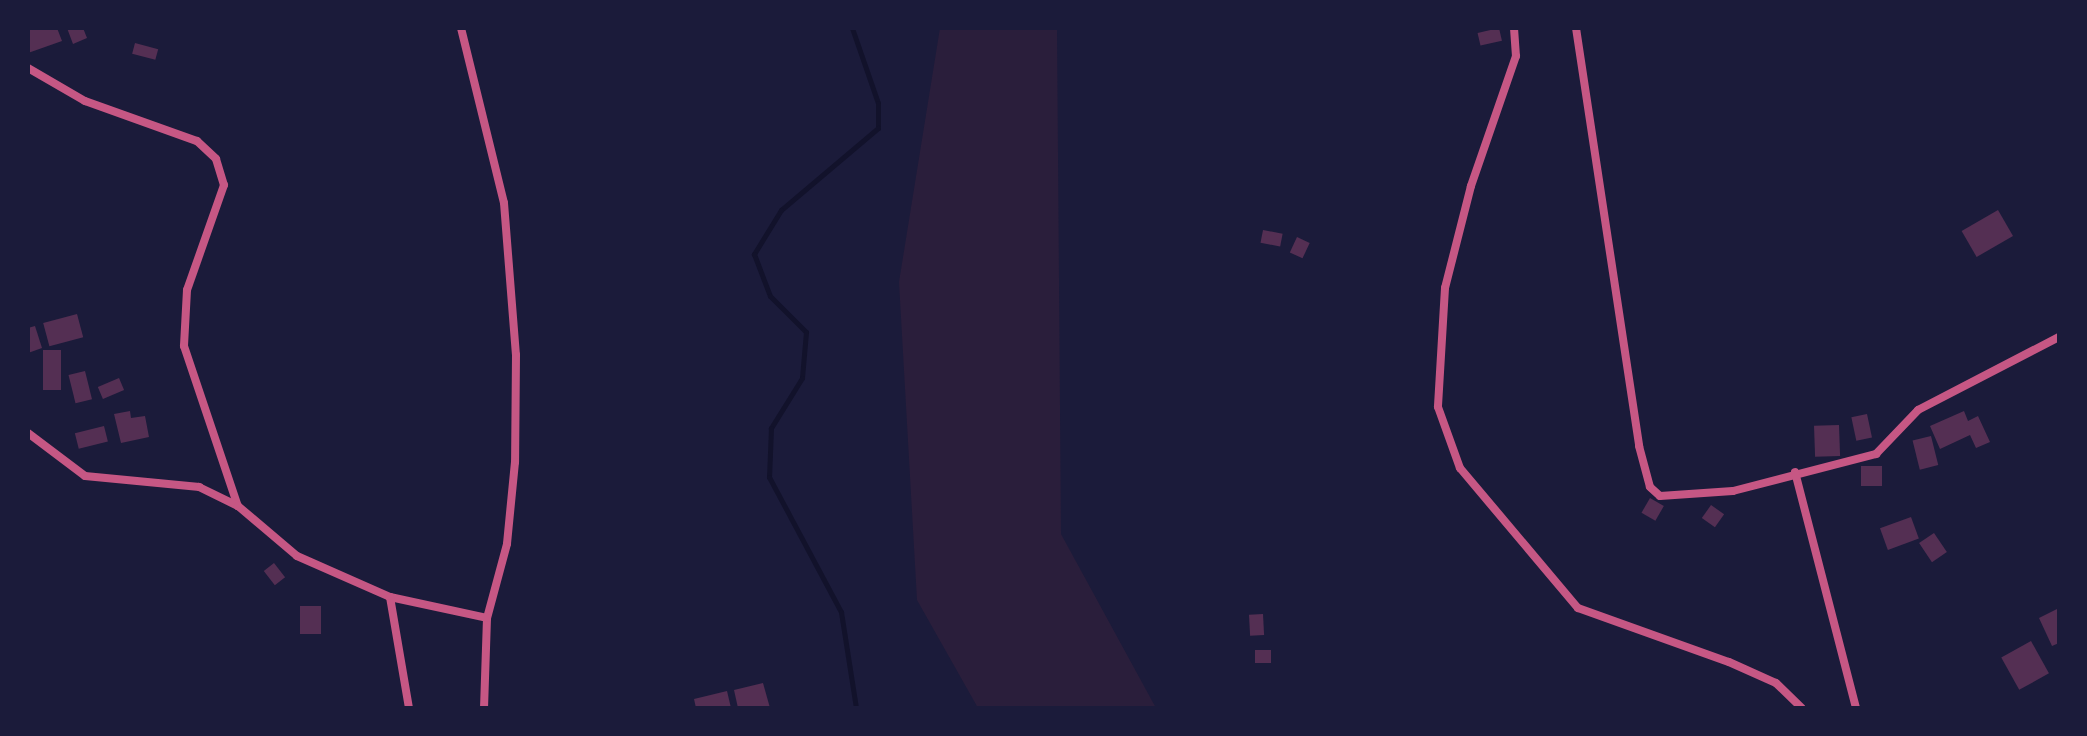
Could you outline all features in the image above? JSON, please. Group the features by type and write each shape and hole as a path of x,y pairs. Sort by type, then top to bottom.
{"street":[{"path":"461,28 504,203 516,355 507,544 487,618 484,708"},
{"path":"1514,28 1516,56 1445,288 1438,407 1460,468 1578,608 1729,662 1776,683 1802,708"},
{"path":"1576,28 1650,487 1681,499 1876,454 1918,410 2059,337"},
{"path":"28,68 85,101 197,141 216,159 224,185 187,290 184,346 238,506"},
{"path":"28,433 85,476 199,487 238,506 297,556 390,597 487,618"},
{"path":"1795,472 1856,708"},
{"path":"390,597 409,708"}],"shaded area":[{"path":"940,28 1057,28 1061,534 1156,708 978,708 917,600 899,282"}],"building":[{"path":"57,28 62,41 28,53 28,30"},
{"path":"67,28 83,28 87,38 73,44"},
{"path":"1499,28 1502,41 1480,46 1478,33"},
{"path":"135,43 158,49 155,60 132,54"},
{"path":"1998,210 2013,236 1977,257 1962,231"},
{"path":"1263,230 1283,234 1280,247 1261,243"},
{"path":"1297,237 1310,243 1303,258 1290,252"},
{"path":"77,314 83,337 49,346 43,323"},
{"path":"35,326 42,348 28,353 28,328"},
{"path":"43,350 61,350 61,390 43,390"},
{"path":"85,371 92,399 76,403 69,375"},
{"path":"119,378 124,390 103,399 98,387"},
{"path":"130,411 131,418 145,416 149,437 121,443 114,414"},
{"path":"1964,411 1968,421 1978,416 1990,442 1976,448 1970,435 1940,449 1930,426"},
{"path":"1867,414 1872,437 1856,441 1851,417"},
{"path":"1839,425 1840,456 1815,457 1814,426"},
{"path":"104,426 108,442 79,449 75,433"},
{"path":"1931,436 1938,465 1920,470 1913,441"},
{"path":"1861,466 1882,466 1882,486 1861,486"},
{"path":"1650,498 1664,506 1655,521 1642,513"},
{"path":"1711,505 1724,514 1715,527 1702,518"},
{"path":"1911,517 1919,539 1888,550 1880,528"},
{"path":"1934,533 1947,552 1932,562 1919,543"},
{"path":"274,563 285,577 275,585 264,571"},
{"path":"300,606 321,606 321,634 300,634"},
{"path":"2059,608 2059,643 2052,646 2039,618"},
{"path":"1263,614 1264,635 1250,636 1249,615"},
{"path":"2031,641 2049,673 2019,690 2001,657"},
{"path":"1255,650 1271,650 1271,663 1255,663"},
{"path":"763,683 770,708 738,708 734,690"},
{"path":"727,691 731,708 696,708 694,699"}],"waterway":[{"path":"852,28 878,103 878,128 781,210 754,254 770,296 806,332 802,378 771,428 769,477 841,612 856,708"}]}
